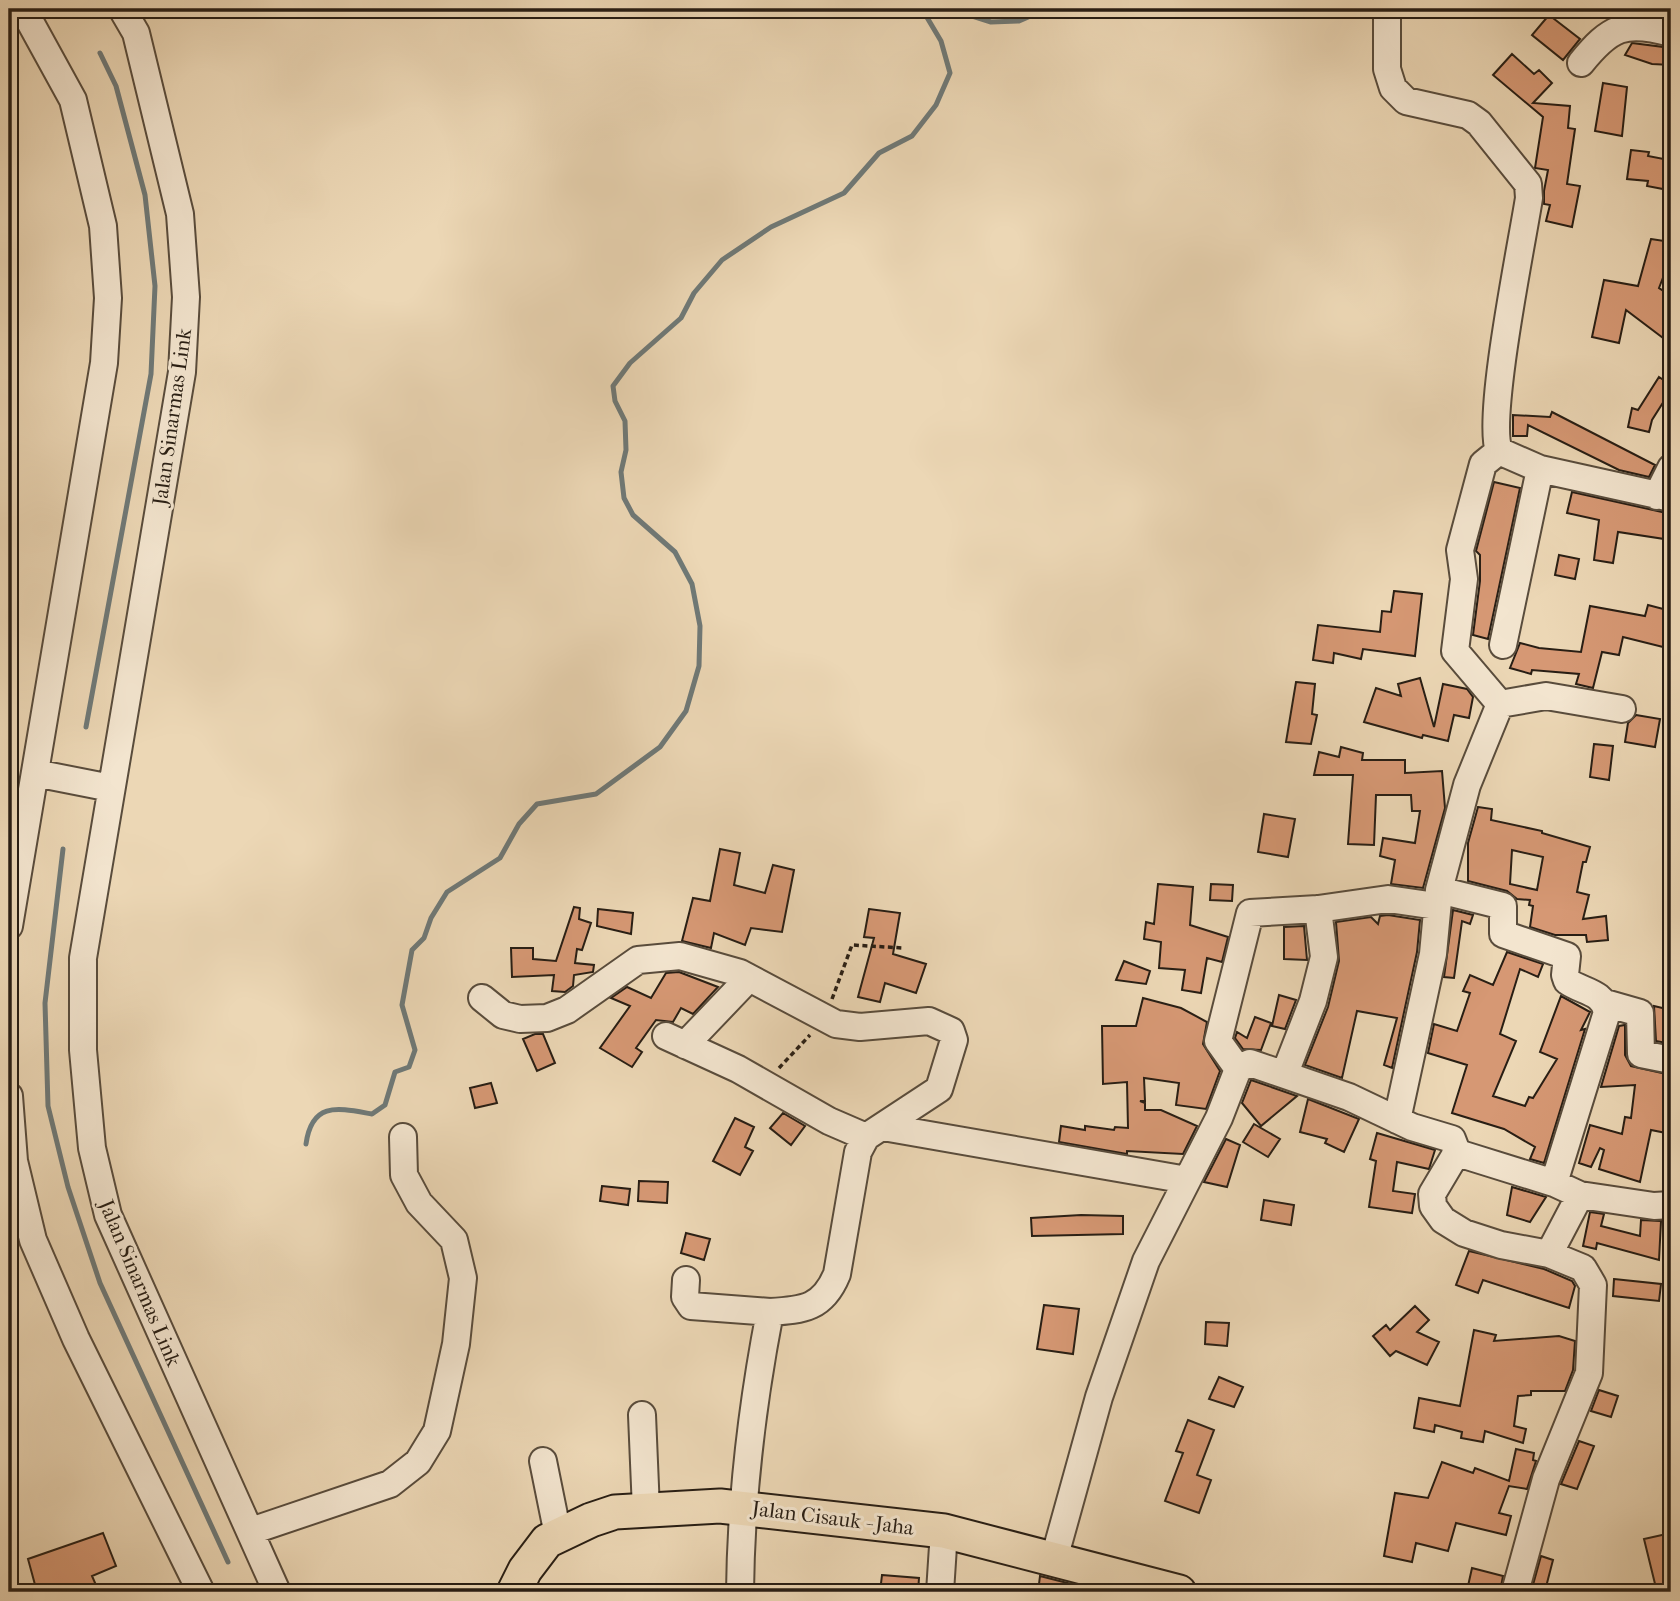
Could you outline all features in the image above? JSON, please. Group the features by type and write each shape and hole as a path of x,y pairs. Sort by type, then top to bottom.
{"main road":[{"name":"Jalan Cisauk - Jaha","path":"514,1592 539,1550 558,1535 615,1512 741,1507 944,1531 1054,1559 1109,1583 1179,1592"}],"street":[{"path":"9,926 104,363 108,298 103,226 73,100 23,9"},
{"name":"Jalan Sinarmas Link","path":"122,9 136,33 180,214 186,297 182,372 83,958 83,1050 92,1149 108,1215 277,1592"},
{"path":"1387,9 1387,69 1393,88 1406,101 1468,115 1479,123 1528,184 1529,198 1497,403 1496,443 1499,451 1540,469 1664,497 1671,468"},
{"path":"1581,64 1600,39 1616,30 1644,26 1671,33"},
{"path":"1499,451 1483,464 1460,550 1464,579 1455,651 1500,704"},
{"path":"1503,645 1540,469"},
{"path":"1500,704 1546,696 1622,709"},
{"path":"1397,1120 1433,954 1437,898 1466,785 1500,704"},
{"path":"34,774 111,788"},
{"path":"1238,1069 1218,1041 1247,916 1254,911 1318,909 1388,899 1437,898 1503,906 1503,934 1567,956 1567,981 1600,997 1607,1012 1554,1182"},
{"path":"1284,1073 1313,1001 1324,957 1318,909"},
{"path":"482,998 503,1015 520,1019 547,1018 568,1010 638,960 680,956 749,978 836,1024 860,1027 929,1021 951,1031 954,1040 939,1089 874,1132 858,1152 837,1274 829,1292 811,1306 769,1312 691,1306 685,1297 686,1280"},
{"path":"749,978 675,1041 738,1069 829,1121 874,1132 1187,1180"},
{"path":"1605,1003 1640,1013 1641,1054 1671,1060"},
{"path":"1054,1559 1099,1397 1146,1261 1219,1118 1238,1069 1250,1063 1349,1097 1397,1120 1452,1139 1457,1152"},
{"path":"9,1096 15,1161 33,1240 76,1339 201,1592"},
{"path":"251,1531 390,1484 418,1462 437,1431 456,1344 463,1279 454,1240 419,1203 404,1175 403,1137"},
{"path":"1457,1152 1554,1182 1580,1195 1654,1206 1671,1205"},
{"path":"1457,1152 1432,1194 1433,1206 1443,1220 1464,1233 1501,1245 1549,1254 1583,1268 1593,1285 1589,1373 1546,1479 1516,1592"},
{"path":"1549,1254 1580,1195"},
{"path":"740,1592 741,1507 755,1383 769,1312"},
{"path":"642,1415 646,1510"},
{"path":"543,1461 558,1535"},
{"path":"940,1592 944,1531"}],"building":[{"path":"1549,15 1580,39 1563,60 1532,35"},
{"path":"1632,43 1671,48 1671,65 1652,64 1625,55"},
{"path":"1512,54 1534,74 1539,70 1552,83 1533,103 1570,106 1568,128 1575,129 1567,184 1580,186 1572,227 1546,221 1550,205 1544,204 1548,170 1535,168 1543,117 1493,75"},
{"path":"1603,83 1627,87 1622,136 1595,131"},
{"path":"1631,150 1649,152 1648,156 1669,160 1663,189 1647,186 1648,181 1627,179"},
{"path":"1651,239 1671,242 1669,262 1659,288 1671,296 1671,344 1626,310 1619,343 1592,337 1604,280 1638,286"},
{"path":"1659,377 1671,385 1671,390 1652,420 1649,432 1628,427 1632,408 1638,410"},
{"path":"1552,412 1655,465 1649,477 1619,470 1528,425 1527,436 1513,436 1513,415 1550,417"},
{"path":"1494,482 1520,488 1488,639 1473,635 1480,581 1480,555 1476,551"},
{"path":"1572,492 1671,514 1671,540 1618,532 1613,563 1594,560 1599,520 1567,513"},
{"path":"1559,555 1579,559 1575,579 1555,575"},
{"path":"1394,591 1422,594 1415,656 1363,649 1361,659 1334,653 1333,663 1313,660 1318,625 1380,632 1382,611 1391,612"},
{"path":"1648,605 1671,611 1671,649 1623,637 1619,655 1602,652 1593,688 1576,684 1579,674 1532,670 1531,674 1510,668 1520,643 1539,648 1581,652 1590,606 1645,616"},
{"path":"1420,678 1434,727 1443,684 1467,689 1473,697 1469,718 1454,715 1448,741 1423,735 1422,738 1364,722 1376,688 1401,696 1398,684"},
{"path":"1296,682 1315,684 1312,714 1317,715 1311,744 1286,742"},
{"path":"1636,715 1660,719 1655,747 1625,742 1628,723"},
{"path":"1594,744 1613,746 1609,780 1590,777"},
{"path":"1341,747 1363,753 1362,760 1405,760 1405,773 1442,771 1445,808 1423,888 1391,884 1395,860 1380,856 1383,838 1415,843 1420,811 1412,811 1411,795 1376,795 1374,845 1348,844 1353,775 1314,775 1319,752 1339,757"},
{"path":"1478,807 1492,809 1491,820 1542,831 1590,847 1586,862 1583,862 1577,892 1589,895 1583,919 1606,916 1608,940 1587,942 1586,935 1555,935 1530,927 1533,906 1529,905 1530,900 1517,899 1507,891 1468,881 1468,843","holes":["1512,850 1543,857 1537,890 1510,884"]},
{"path":"1264,814 1295,819 1288,857 1258,852"},
{"path":"720,849 740,853 734,885 765,893 773,865 794,870 782,932 751,928 745,945 714,933 711,948 682,941 693,898 710,901"},
{"path":"1158,884 1193,887 1190,925 1228,937 1222,962 1207,958 1201,993 1182,990 1185,970 1159,968 1161,942 1144,939 1146,922 1154,924"},
{"path":"1211,884 1233,885 1232,901 1210,900"},
{"path":"574,907 580,908 579,919 591,923 582,950 577,949 575,963 594,965 593,972 574,975 573,986 565,992 552,991 554,975 512,977 511,948 533,948 533,959 556,961"},
{"path":"598,909 633,913 631,934 597,926"},
{"path":"869,909 900,913 893,954 926,964 916,993 885,983 880,1002 858,997 874,938 864,937"},
{"path":"1453,910 1473,915 1470,924 1462,921 1454,978 1444,977"},
{"path":"1380,916 1420,920 1417,952 1392,1068 1384,1065 1397,1018 1357,1011 1342,1078 1305,1065 1328,1007 1339,961 1336,922 1371,917 1378,924"},
{"path":"1304,926 1307,960 1284,959 1284,927"},
{"path":"1507,952 1543,964 1538,977 1520,969 1500,1034 1516,1041 1493,1096 1525,1106 1529,1097 1533,1098 1557,1059 1540,1052 1561,996 1590,1012 1581,1030 1585,1029 1544,1163 1530,1159 1535,1147 1504,1129 1452,1113 1467,1065 1428,1053 1434,1024 1457,1031 1470,993 1463,991 1470,975 1493,985"},
{"path":"1124,961 1150,971 1146,984 1116,980"},
{"path":"679,972 718,987 693,1014 681,1008 673,1022 656,1020 636,1048 642,1052 632,1067 600,1048 630,1006 611,998 627,987 651,998 666,973"},
{"path":"1279,995 1296,1000 1285,1029 1272,1026"},
{"path":"1143,998 1181,1008 1207,1022 1203,1044 1220,1071 1206,1109 1176,1105 1179,1083 1144,1078 1145,1101 1140,1101 1145,1103 1145,1110 1161,1110 1197,1126 1183,1154 1127,1151 1127,1154 1059,1142 1061,1126 1085,1130 1085,1126 1114,1130 1115,1127 1128,1128 1127,1082 1103,1084 1102,1026 1136,1026"},
{"path":"1654,1006 1671,1010 1671,1044 1656,1041"},
{"path":"1255,1017 1271,1023 1261,1050 1243,1049 1235,1038 1237,1032 1247,1038"},
{"path":"1625,1025 1625,1055 1631,1066 1671,1075 1671,1134 1651,1130 1640,1182 1599,1169 1604,1150 1600,1148 1591,1167 1579,1163 1590,1125 1622,1134 1625,1117 1631,1118 1635,1085 1601,1087 1619,1026"},
{"path":"543,1034 555,1063 537,1071 523,1039"},
{"path":"1251,1080 1297,1096 1261,1126 1242,1103"},
{"path":"491,1083 497,1103 475,1108 470,1088"},
{"path":"1308,1099 1359,1119 1344,1152 1325,1143 1327,1139 1300,1132"},
{"path":"783,1113 805,1126 791,1145 770,1128"},
{"path":"735,1118 754,1127 745,1147 753,1151 740,1175 713,1161"},
{"path":"1254,1124 1280,1139 1268,1157 1243,1142"},
{"path":"1377,1133 1435,1150 1429,1169 1397,1162 1393,1191 1415,1194 1412,1213 1369,1207 1376,1161 1370,1159"},
{"path":"1226,1139 1240,1145 1227,1187 1204,1182"},
{"path":"639,1181 668,1182 667,1203 638,1201"},
{"path":"602,1186 630,1189 628,1205 600,1201"},
{"path":"1512,1187 1546,1197 1530,1222 1507,1215"},
{"path":"1264,1200 1294,1205 1291,1225 1261,1220"},
{"path":"1590,1212 1604,1214 1601,1226 1640,1236 1641,1220 1661,1221 1659,1260 1597,1243 1596,1249 1583,1246"},
{"path":"1123,1216 1123,1234 1032,1236 1031,1218"},
{"path":"686,1233 710,1239 704,1260 681,1253"},
{"path":"1469,1251 1544,1269 1572,1281 1575,1286 1569,1308 1483,1280 1478,1293 1456,1285"},
{"path":"1614,1279 1661,1284 1659,1301 1613,1296"},
{"path":"1044,1305 1079,1309 1073,1354 1037,1349"},
{"path":"1415,1306 1429,1320 1417,1332 1439,1342 1427,1365 1396,1351 1390,1356 1373,1336 1386,1325 1390,1330"},
{"path":"1206,1322 1229,1323 1227,1346 1205,1344"},
{"path":"1474,1330 1496,1335 1494,1341 1559,1336 1575,1341 1573,1370 1565,1391 1531,1391 1531,1395 1518,1396 1514,1426 1526,1429 1523,1443 1485,1431 1483,1442 1461,1438 1462,1432 1435,1425 1434,1432 1414,1428 1419,1398 1460,1406"},
{"path":"1219,1377 1243,1387 1234,1407 1209,1399"},
{"path":"1599,1390 1618,1396 1611,1417 1591,1411"},
{"path":"1188,1420 1214,1430 1197,1475 1211,1480 1199,1513 1165,1501 1183,1453 1176,1451"},
{"path":"1579,1441 1594,1446 1577,1489 1561,1484"},
{"path":"1516,1449 1534,1453 1533,1460 1536,1461 1527,1489 1509,1486 1499,1513 1511,1516 1506,1535 1456,1523 1448,1551 1416,1543 1412,1562 1384,1556 1395,1493 1428,1498 1442,1462 1473,1473 1475,1468 1509,1481"},
{"path":"103,1533 116,1566 92,1576 99,1592 71,1592 69,1586 37,1592 28,1559"},
{"path":"1671,1533 1671,1592 1657,1592 1644,1539"},
{"path":"1541,1556 1553,1560 1546,1587 1548,1592 1531,1592"},
{"path":"1472,1568 1503,1576 1500,1592 1468,1586"},
{"path":"882,1575 919,1578 918,1592 880,1592"},
{"path":"1040,1576 1087,1588 1087,1592 1038,1592"}],"waterway":[{"path":"306,1144 309,1130 321,1114 338,1110 372,1114 385,1105 395,1072 409,1067 415,1050 402,1005 412,950 424,938 431,918 447,892 500,858 519,824 537,804 596,794 660,747 686,711 699,666 700,626 692,584 675,552 633,515 624,498 621,472 626,450 625,421 615,401 613,386 630,363 681,318 694,293 722,260 771,227 844,193 879,153 912,136 936,105 950,73 941,41 922,9"},
{"path":"961,9 966,14 991,22 1019,21 1042,11 1073,9"},
{"path":"86,727 151,374 155,286 145,195 116,86 100,53"},
{"path":"63,849 45,1003 48,1106 68,1187 100,1283 228,1562"}]}
